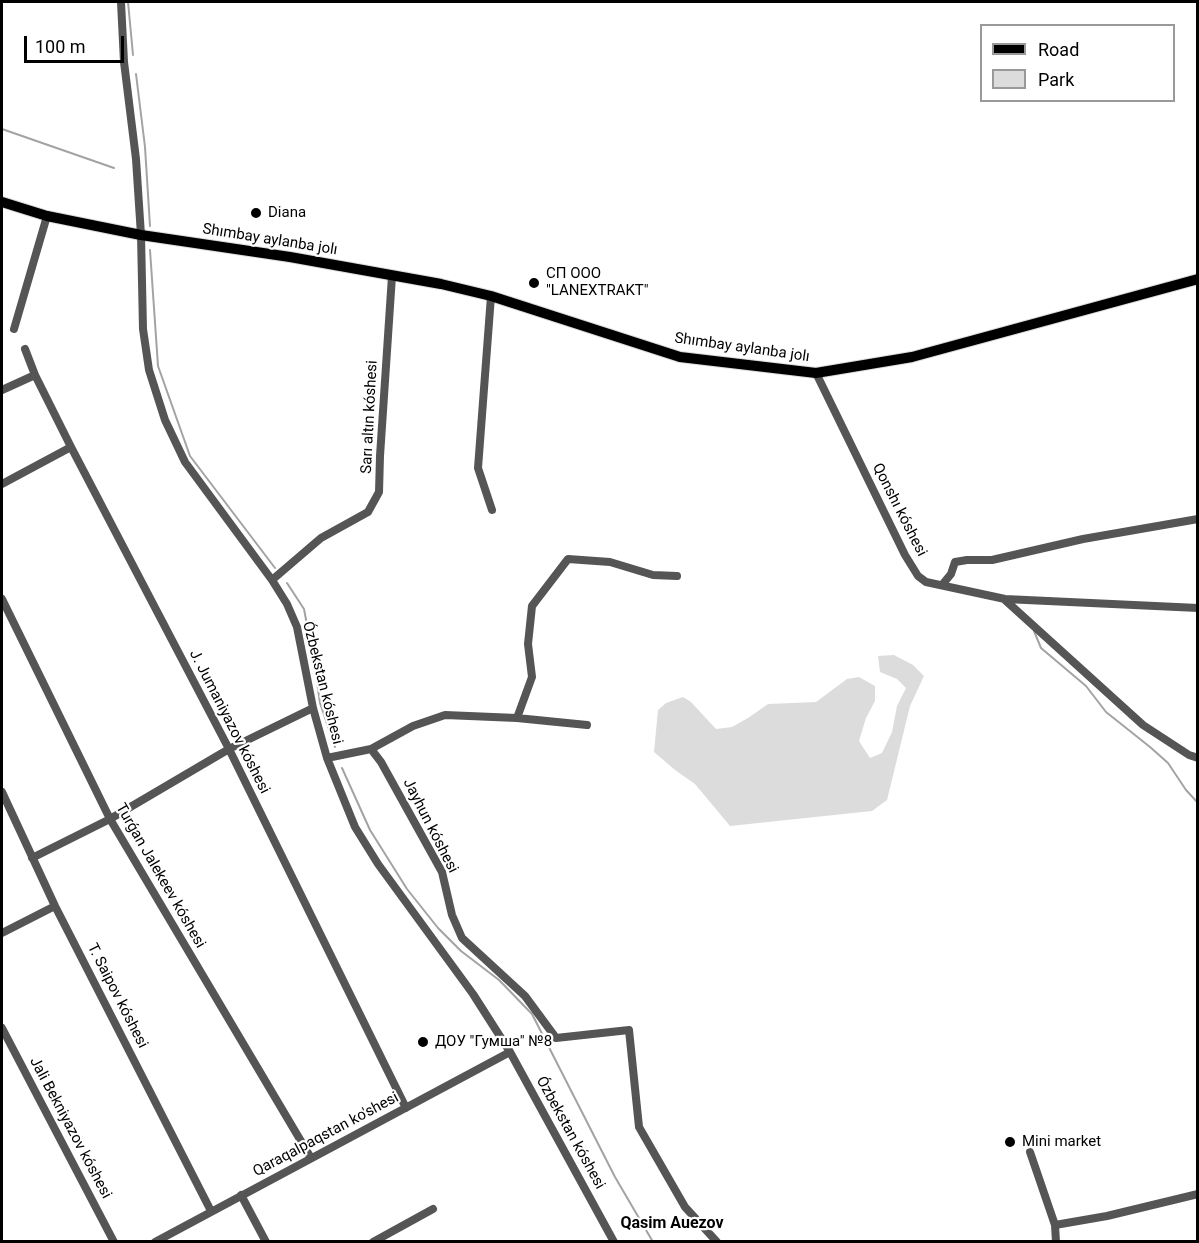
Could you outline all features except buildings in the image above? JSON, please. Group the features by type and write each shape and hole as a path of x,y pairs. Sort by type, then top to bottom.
{"main road":[{"name":"Shımbay aylanba jolı","path":"2,202 47,216 141,236 290,257 441,284 490,296 680,357 816,374 912,357 1197,279"}],"street":[{"name":"Ózbekstan kóshesi","path":"120,2 124,62 136,159 141,236 143,329 149,370 165,420 185,462 272,580 287,604 297,627 313,708 327,758 355,827 372,855 473,994 510,1052 614,1242"},
{"path":"14,329 47,216"},
{"name":"Sarı altın kóshesi","path":"272,580 321,538 368,512 380,492 380,456 392,276"},
{"path":"490,296 478,468 492,510"},
{"name":"J. Jumaniyazov kóshesi","path":"25,349 35,375 71,447 229,749 406,1108"},
{"name":"Qonshı kóshesi","path":"816,374 905,555 918,576 926,582 1005,599 1197,608"},
{"path":"2,390 35,375"},
{"path":"2,484 71,447"},
{"path":"942,585 951,574 955,562 992,560 1083,539 1197,519"},
{"path":"517,718 532,677 528,644 532,606 568,559 610,562 653,574 677,576"},
{"name":"Turǵan Jalekeev kóshesi","path":"2,599 110,819 311,1158"},
{"name":"Qonshı kóshesi","path":"1005,599 1143,725 1197,758"},
{"path":"32,858 110,819 229,749 313,708"},
{"path":"327,758 371,749 413,726 445,715 517,718 586,725"},
{"name":"Jayhun kóshesi","path":"371,749 381,762 442,872 452,915 462,938 525,996 556,1038 629,1030 639,1127 684,1207 717,1242"},
{"name":"T. Saipov kóshesi","path":"2,792 55,906 211,1211"},
{"path":"2,933 55,906"},
{"name":"Jali Bekniyazov kóshesi","path":"2,1028 114,1242"},
{"name":"Qaraqalpaqstan ko'shesi","path":"155,1242 510,1052"},
{"path":"1030,1152 1055,1226 1056,1242"},
{"path":"1055,1226 1197,1194"},
{"path":"241,1195 266,1242"},
{"path":"373,1242 433,1209"}],"green space":[{"path":"894,655 913,665 924,676 910,706 887,800 872,811 730,826 695,784 654,752 658,710 666,703 683,697 691,702 716,729 732,727 768,704 816,702 847,679 859,677 875,686 875,701 866,718 859,741 870,758 882,753 892,732 897,706 906,688 897,679 880,672 878,656"}],"waterway":[{"path":"128,2 133,55"},
{"path":"136,74 145,147 150,226"},
{"path":"2,129 114,168"},
{"path":"150,250 158,366 190,456 275,568"},
{"path":"287,583 304,609 320,703 335,747"},
{"path":"1034,631 1041,648 1086,686 1106,712 1168,763 1198,803"},
{"path":"342,768 370,830 407,889 438,928 461,951 499,980 532,1014 615,1177 653,1242"}],"place":[{"name":"Diana","path":"256,213"},
{"name":"СП ООО \"LANEXTRAKT\"","path":"534,283"},
{"name":"ДОУ \"Гумша\" №8","path":"423,1042"},
{"name":"Mini market","path":"1010,1142"}],"district":[{"name":"Qasim Auezov","path":"672,1224"}]}
